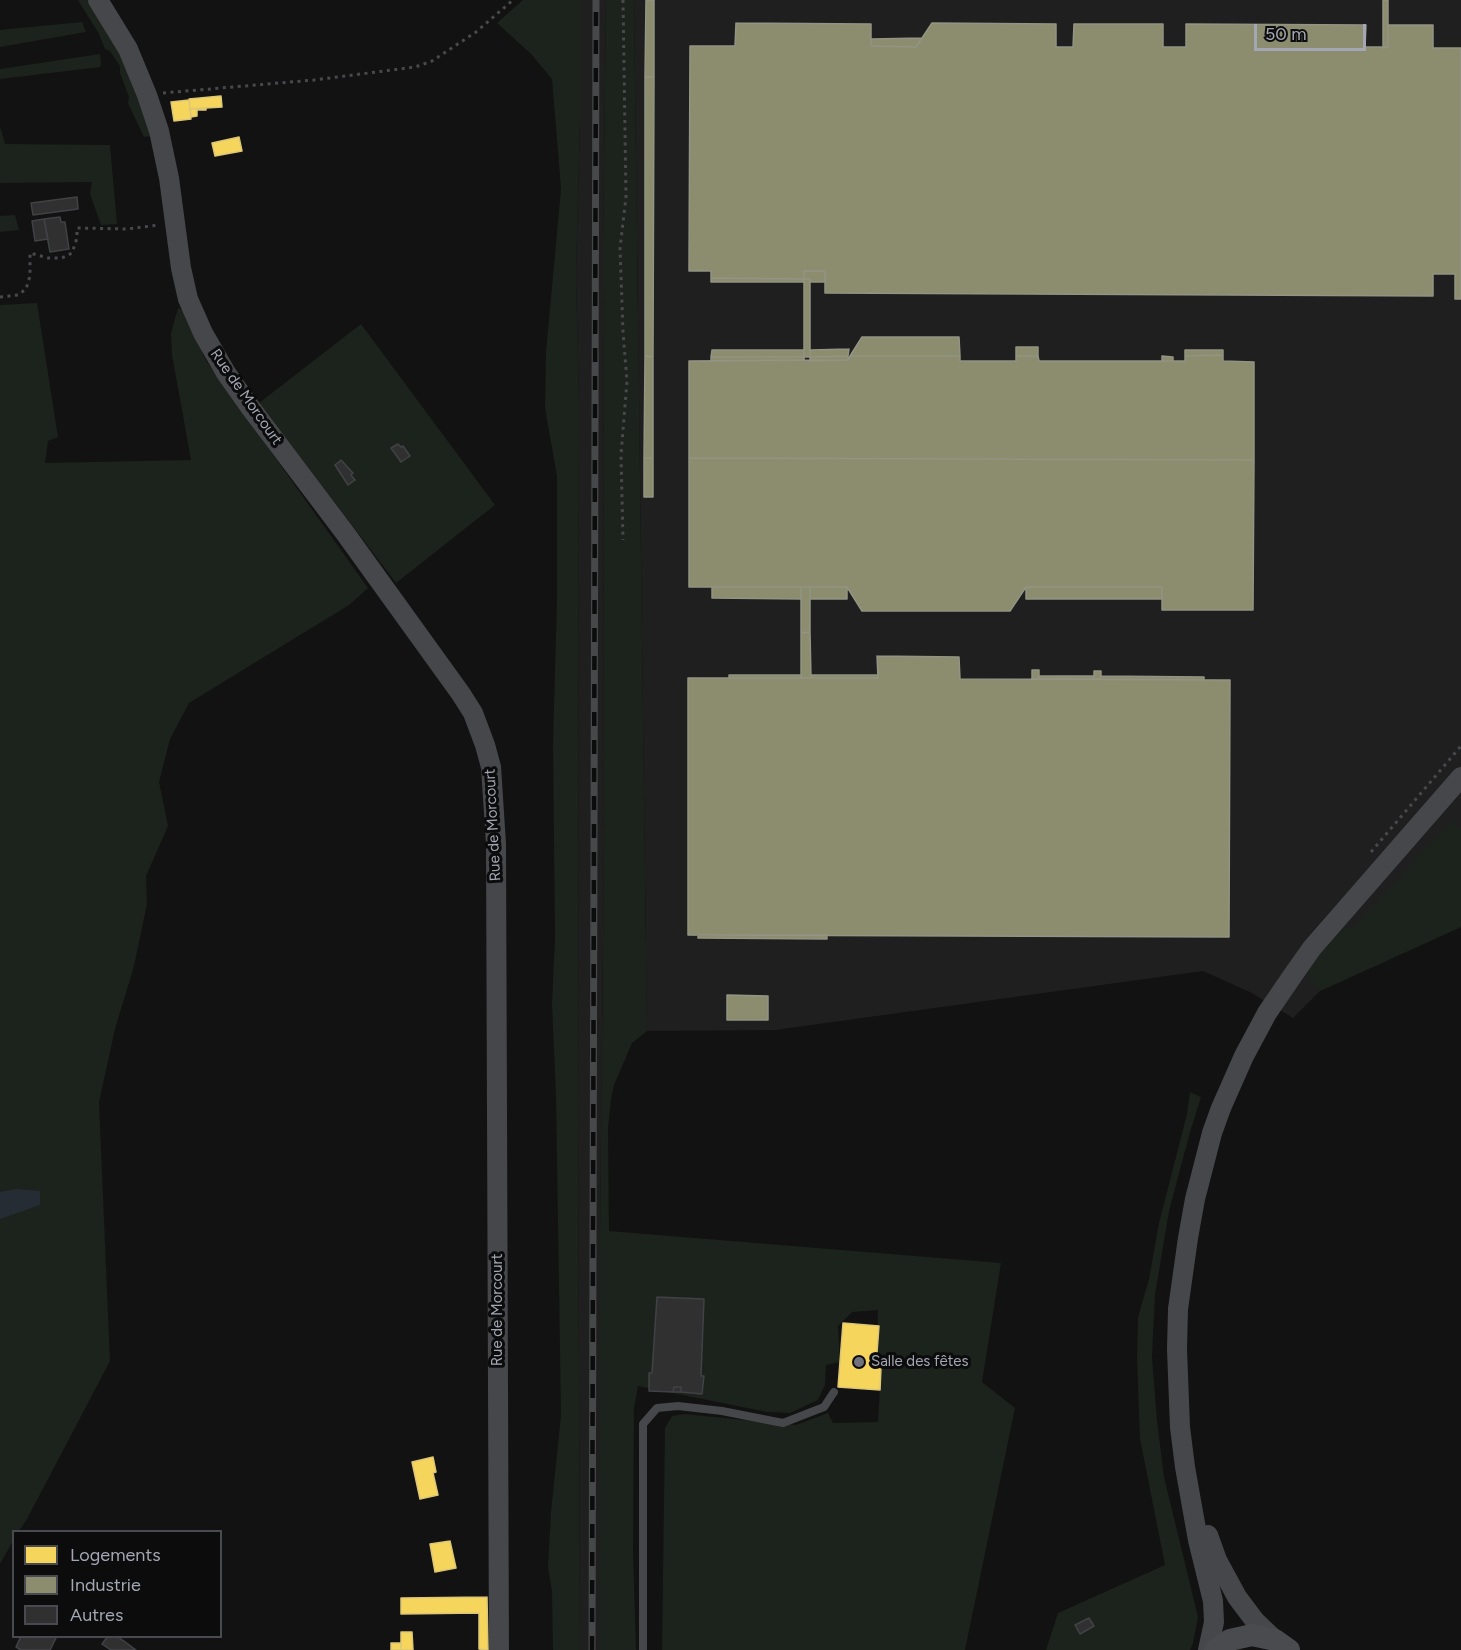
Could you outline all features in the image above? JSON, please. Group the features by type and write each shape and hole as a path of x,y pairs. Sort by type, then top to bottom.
{"main road":[{"path":"1215,1650 1241,1636 1264,1636 1282,1645"}],"street":[{"name":"Rue de Morcourt","path":"98,0 128,49 147,94 159,131 176,223 181,268 188,299 203,333 226,373 345,533 473,713 491,767 496,855 499,1650"},
{"path":"1208,1650 1214,1622 1213,1601 1198,1540 1185,1467 1180,1427 1176,1348 1179,1309 1195,1199 1221,1108 1262,1022 1312,948 1461,777"},
{"path":"1185,1467 1217,1560 1244,1606 1282,1645"}],"lane":[{"path":"643,1650 644,1424 657,1408 678,1406 722,1411 783,1423 824,1407 834,1392"}],"path":[{"path":"147,94 304,81 415,68 432,61 476,32 513,0"},
{"path":"623,0 626,197 621,248 621,288 627,381 621,455 623,540"},
{"path":"0,297 18,295 26,289 30,276 30,253 48,258 62,258 72,253 77,238 77,228 127,229 176,223"},
{"path":"1370,853 1461,746"}],"shaded area":[{"path":"78,0 89,0 118,51 127,68 152,136 144,137 128,103 129,97 120,73 120,66 110,51 105,49 99,34"},
{"path":"523,0 580,0 576,276 579,403 580,1650 553,1650 552,1591 548,1567 561,1415 556,1096 552,1004 555,937 553,744 557,599 557,476 545,408 546,352 561,189 552,79 531,54 497,23"},
{"path":"580,0 606,0 603,246 604,845 600,1235 600,1650 580,1650 579,403 576,276"},
{"path":"606,0 634,0 647,1031 632,1043 614,1085 611,1099 608,1128 609,1231 1001,1263 982,1382 1015,1408 965,1650 662,1650 665,1428 672,1416 684,1414 796,1425 828,1413 833,1423 878,1422 881,1368 876,1366 878,1310 852,1312 838,1326 840,1362 826,1365 825,1385 818,1400 790,1413 767,1412 638,1386 634,1408 633,1549 636,1650 600,1650 600,1235 604,845 603,246"},
{"path":"634,0 1461,0 1461,927 1320,991 1293,1018 1250,992 1203,971 775,1030 647,1031"},
{"path":"82,22 86,32 0,47 0,30"},
{"path":"100,54 100,67 0,79 0,69"},
{"path":"0,126 5,144 110,145 117,224 101,225 90,194 92,182 0,183"},
{"path":"15,215 19,230 0,232 0,216"},
{"path":"37,303 58,437 48,441 45,463 191,460 172,355 171,333 178,308 187,312 205,359 368,588 349,605 189,703 170,739 159,782 168,826 146,876 147,904 134,966 115,1029 99,1102 110,1361 27,1519 20,1530 12,1530 12,1543 0,1564 0,305"},
{"path":"361,324 495,505 396,583 259,403"},
{"path":"1452,821 1461,829 1461,927 1320,991 1306,974 1326,946 1341,929 1353,928"},
{"path":"1190,1092 1201,1097 1169,1211 1155,1295 1152,1357 1164,1477 1198,1617 1193,1643 1190,1650 1046,1650 1058,1613 1165,1565 1140,1439 1138,1317 1149,1279 1159,1223 1187,1114"},
{"path":"16,1189 40,1191 40,1205 0,1219 0,1192"}],"building: Logements":[{"path":"221,96 222,107 190,109 189,99"},
{"path":"189,100 191,119 174,121 171,102"},
{"path":"206,108 206,110 197,110 197,116 191,117 190,109"},
{"path":"239,137 242,151 215,156 212,143"},
{"path":"843,1323 879,1326 876,1366 881,1368 880,1390 838,1387"},
{"path":"433,1457 436,1472 433,1473 438,1495 420,1499 412,1462"},
{"path":"450,1541 456,1568 435,1572 430,1544"},
{"path":"487,1597 488,1650 479,1649 479,1613 401,1614 401,1598"},
{"path":"401,1632 412,1632 413,1650 401,1650"},
{"path":"391,1643 401,1643 401,1650 391,1650"}],"building: Industrie":[{"path":"646,0 654,0 654,77 645,77"},
{"path":"1383,0 1388,0 1388,47 1383,48"},
{"path":"736,23 871,24 871,46 916,47 932,23 1056,24 1056,47 1073,47 1074,24 1163,24 1163,47 1186,47 1186,24 1366,25 1365,47 1388,47 1388,25 1433,25 1433,48 1461,48 1461,299 1455,299 1455,274 1433,274 1433,296 825,293 825,271 804,271 804,279 711,278 711,271 689,271 690,46 735,46"},
{"path":"922,38 916,47 871,46 871,39"},
{"path":"645,77 654,77 653,357 645,356"},
{"path":"804,271 825,271 825,282 810,282 810,279 804,279"},
{"path":"711,278 804,279 804,282 711,282"},
{"path":"804,279 810,279 810,357 804,357"},
{"path":"862,337 959,337 960,356 850,356"},
{"path":"1016,347 1038,347 1038,356 1016,356"},
{"path":"849,349 848,356 810,357 810,350"},
{"path":"712,350 804,350 804,357 711,357"},
{"path":"1185,350 1223,350 1223,355 1185,356"},
{"path":"1223,355 1223,361 1254,362 1254,460 689,458 689,361 848,360 850,356 960,356 960,361 1016,361 1016,356 1038,356 1039,361 1185,361 1185,356"},
{"path":"645,356 653,357 653,458 644,458"},
{"path":"848,356 848,360 810,361 810,357"},
{"path":"1162,356 1173,357 1173,361 1162,361"},
{"path":"711,357 804,357 804,360 711,361"},
{"path":"644,458 653,458 653,497 644,497"},
{"path":"689,458 1254,460 1253,610 1162,610 1162,587 1026,587 1010,611 862,611 847,587 689,587"},
{"path":"712,587 801,587 801,599 712,598"},
{"path":"801,587 810,587 810,632 801,633"},
{"path":"810,587 847,587 847,599 810,599"},
{"path":"1026,587 1162,587 1162,599 1026,599"},
{"path":"810,632 811,678 801,678 801,633"},
{"path":"877,656 959,657 960,679 1230,680 1229,937 688,935 688,678 878,678"},
{"path":"1032,670 1039,670 1039,679 1032,679"},
{"path":"1094,671 1101,671 1101,679 1094,679"},
{"path":"729,675 801,675 801,678 729,678"},
{"path":"811,675 878,675 878,678 811,678"},
{"path":"1039,676 1094,676 1094,679 1039,679"},
{"path":"1101,676 1204,677 1204,680 1101,679"},
{"path":"698,935 827,935 827,939 698,938"},
{"path":"727,995 768,996 768,1020 727,1020"}],"building: Autres":[{"path":"77,197 78,209 33,215 31,203"},
{"path":"60,217 61,222 65,222 69,249 50,252 44,219"},
{"path":"44,219 48,239 35,241 32,221"},
{"path":"398,444 403,446 410,456 401,462 391,448"},
{"path":"341,460 353,473 351,475 355,480 348,485 335,465"},
{"path":"657,1297 704,1299 702,1394 681,1392 681,1387 674,1387 673,1392 649,1391"},
{"path":"674,1387 681,1387 681,1392 673,1392"},
{"path":"1089,1618 1094,1626 1080,1634 1075,1625"},
{"path":"20,1638 56,1638 50,1650 21,1650 16,1647"},
{"path":"106,1638 120,1638 136,1650 111,1650 102,1644"}],"railway":[{"path":"592,1650 596,0"}],"place":[{"name":"Salle des fêtes","path":"859,1362"}]}
